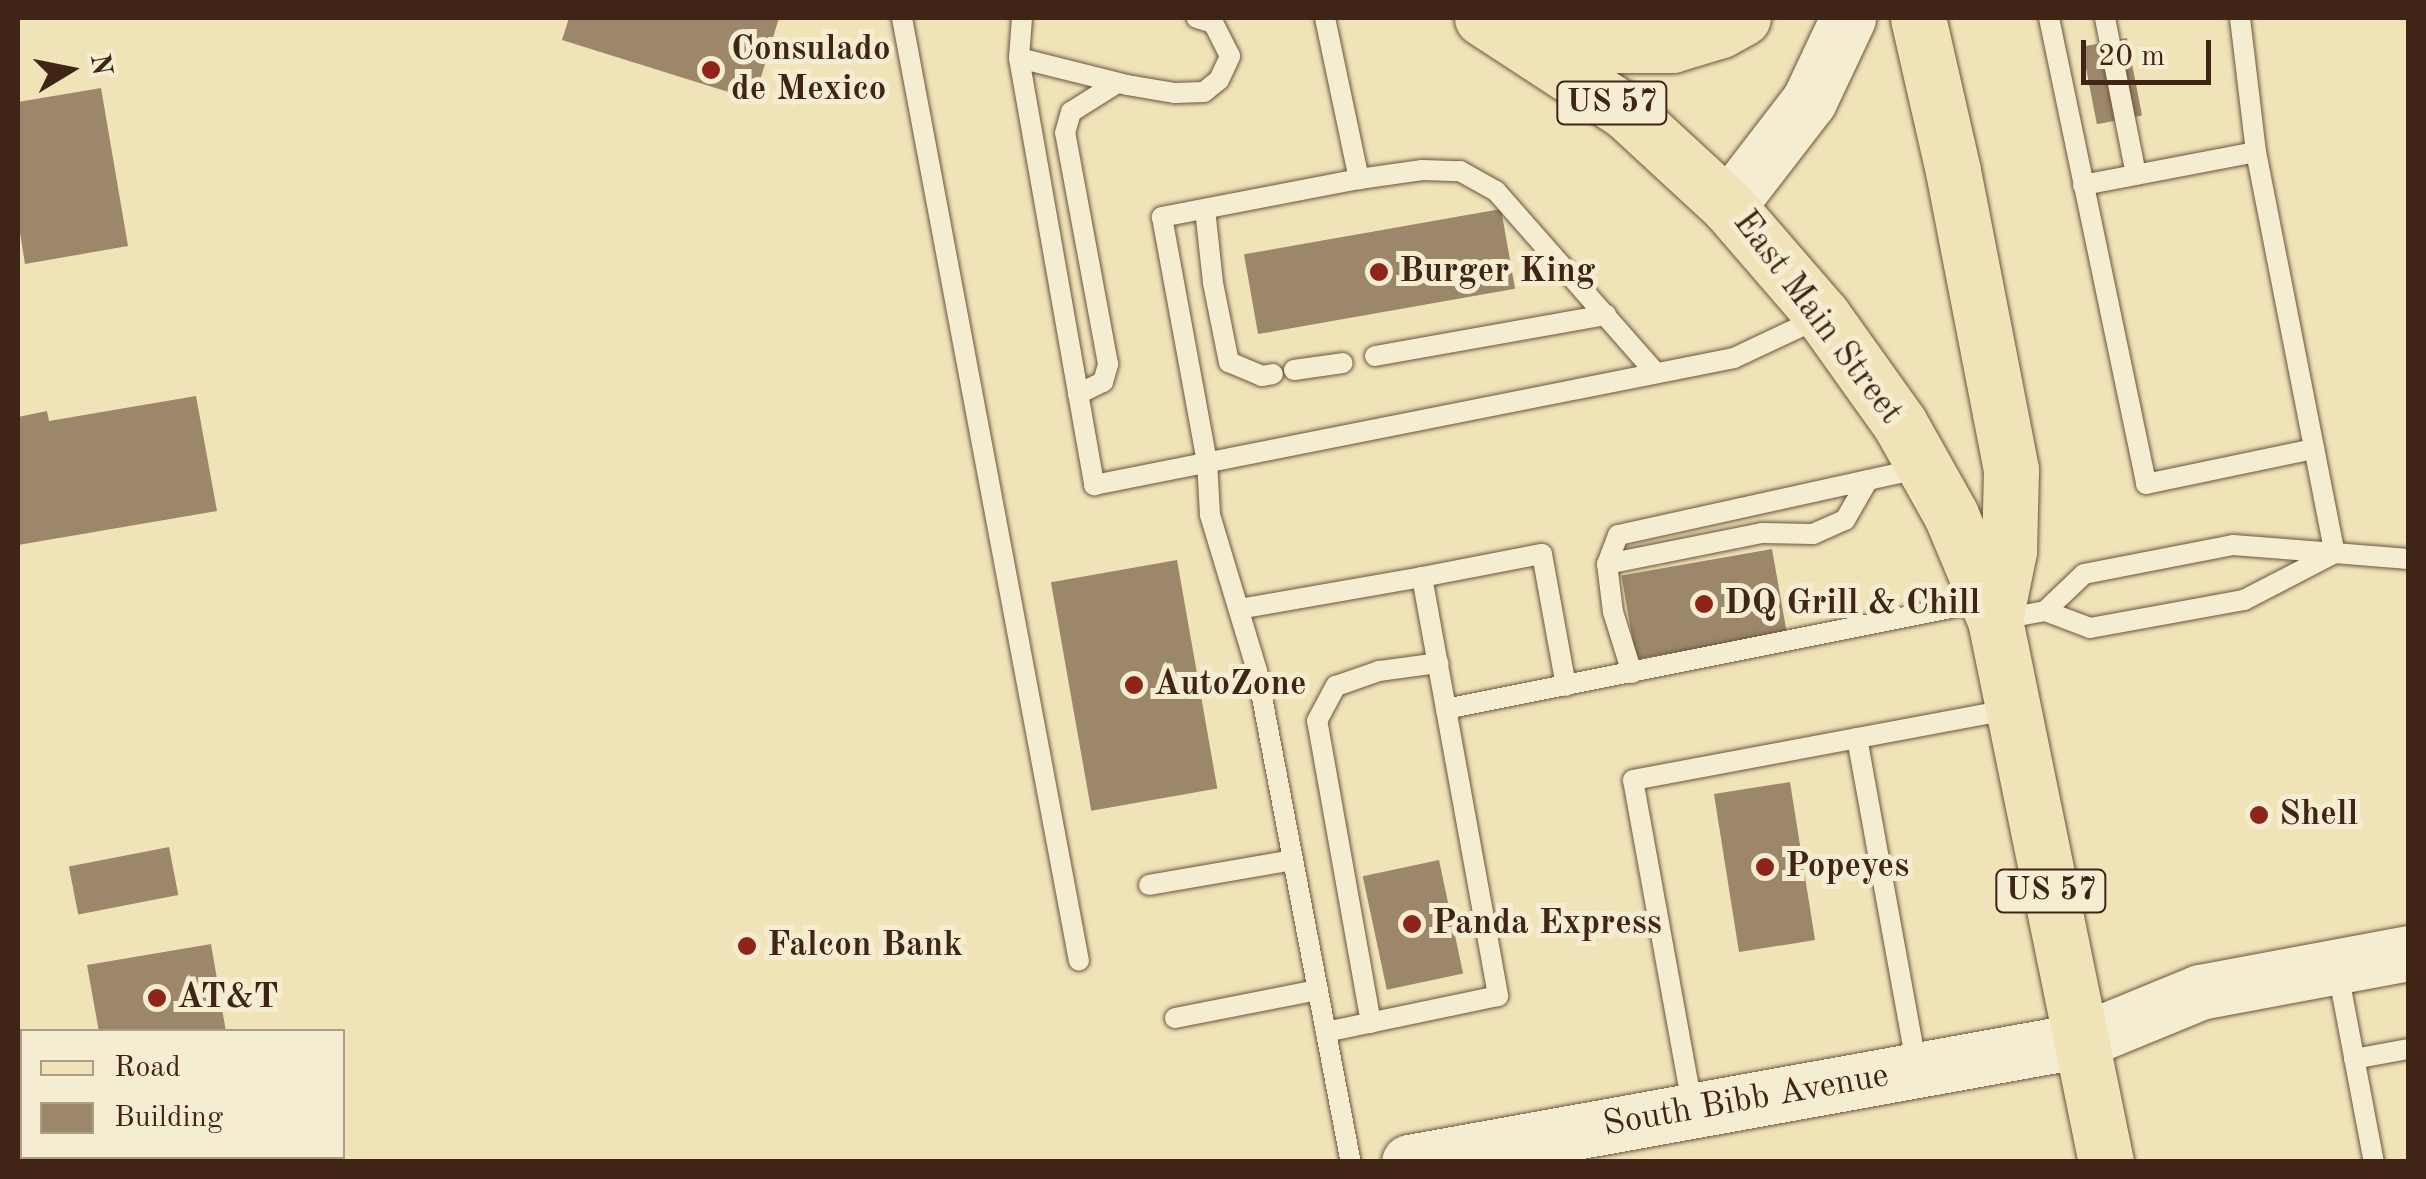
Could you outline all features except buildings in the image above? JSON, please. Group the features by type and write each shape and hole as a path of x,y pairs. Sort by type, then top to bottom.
{"main road":[{"name":"US 57","path":"1482,18 1626,112 1728,206"},
{"path":"1530,18 1615,45 1672,46 1721,30 1743,18"},
{"name":"East Main Street","path":"1848,18 1809,101 1728,206 1823,316 1900,424 2009,611 2013,709 2106,1162"},
{"path":"1918,18 1953,170 2011,470 2009,611"},
{"name":"South Bibb Avenue","path":"1409,1162 2082,1040 2200,992 2408,953"}],"lane":[{"path":"902,18 1078,961"},
{"path":"1022,18 1019,58 1094,484 1734,358 1823,316"},
{"path":"1019,58 1175,93 1204,92 1219,80 1230,56 1213,23 1197,18"},
{"path":"1325,18 1359,179"},
{"path":"2049,18 2146,484 2314,449"},
{"path":"2105,18 2136,175"},
{"path":"2240,18 2256,152 2335,552"},
{"path":"1078,394 1103,382 1108,364 1065,132 1071,112 1117,82"},
{"path":"2084,185 2256,152"},
{"path":"1351,1162 1258,671 1210,515 1208,461 1162,217 1359,179 1422,170 1460,171 1496,191 1656,374"},
{"path":"1205,209 1213,282 1229,362 1262,376 1343,362"},
{"path":"1375,356 1606,315"},
{"path":"1632,673 1613,612 1607,564 1618,535 1924,468"},
{"path":"1607,564 1762,533 1813,534 1845,520 1868,480"},
{"path":"1446,709 1632,673 2009,611 2084,574 2233,545 2408,559"},
{"path":"2009,611 2090,628 2244,600 2335,552"},
{"path":"1239,609 1542,554 1566,686"},
{"path":"1326,1032 1498,996 1422,576"},
{"path":"1371,1023 1317,721 1336,686 1380,671 1438,662"},
{"path":"1694,1110 1633,780 2013,709"},
{"path":"1857,738 1917,1070"},
{"path":"1149,885 1293,860"},
{"path":"2337,966 2374,1162"},
{"path":"1175,1018 1318,990"},
{"path":"2354,1059 2408,1049"}],"place":[{"name":"Consulado de Mexico","path":"711,70"},
{"name":"Burger King","path":"1379,272"},
{"name":"DQ Grill & Chill","path":"1704,604"},
{"name":"AutoZone","path":"1134,685"},
{"name":"Shell","path":"2259,815"},
{"name":"Popeyes","path":"1765,867"},
{"name":"Panda Express","path":"1412,924"},
{"name":"Falcon Bank","path":"747,946"},
{"name":"AT&T","path":"157,998"}]}
